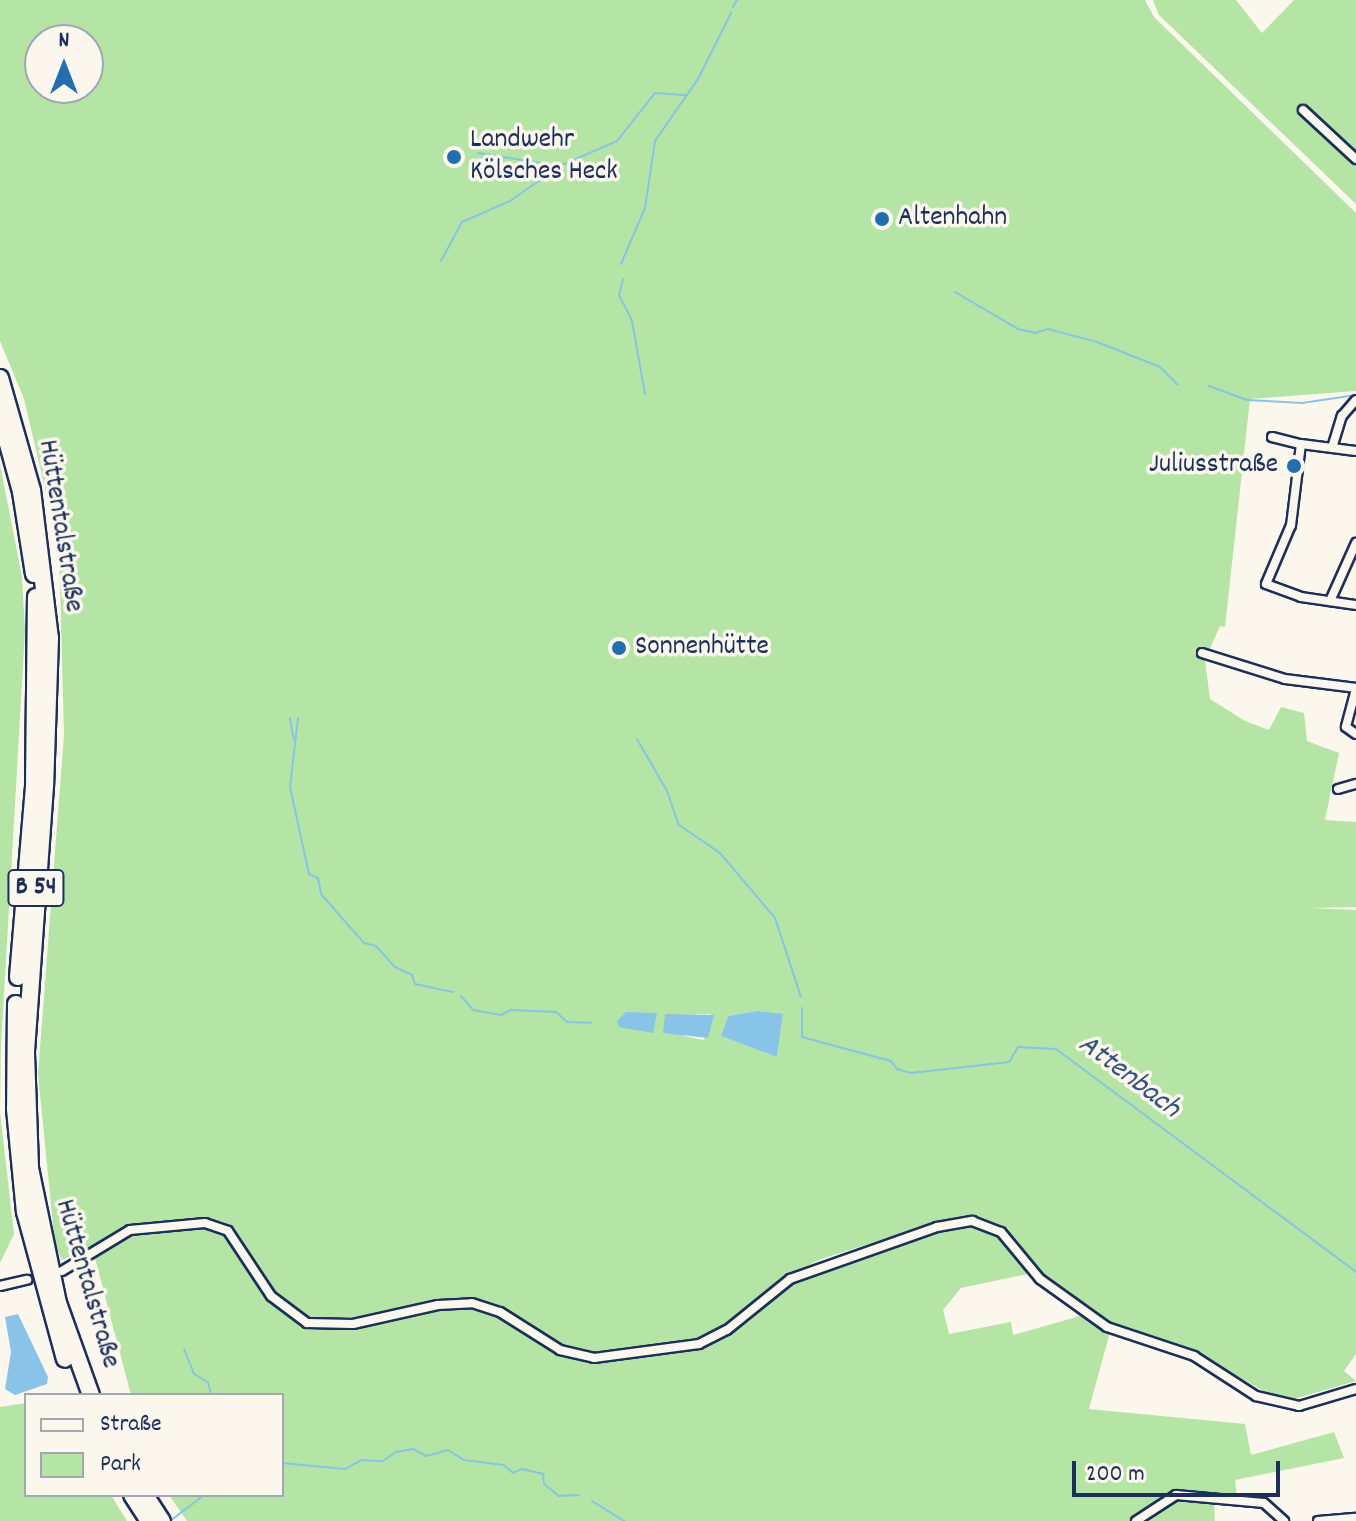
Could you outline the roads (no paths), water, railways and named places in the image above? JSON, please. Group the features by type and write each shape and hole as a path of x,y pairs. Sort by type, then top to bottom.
{"highway":[{"name":"Hüttentalstraße","path":"0,378 32,490 50,638 45,786 26,1053 30,1168 58,1303 90,1393"},
{"name":"Hüttentalstraße","path":"0,415 29,538 38,638 34,785 14,1053 19,1169 33,1254 79,1393"},
{"path":"133,1497 149,1521"},
{"path":"146,1497 162,1521"}],"street":[{"path":"1303,110 1356,159"},
{"path":"1332,448 1342,416 1356,400"},
{"path":"1272,437 1356,451"},
{"path":"1301,444 1291,525 1266,584 1356,605"},
{"path":"1330,601 1356,543"},
{"path":"1202,653 1285,679 1356,689 1346,727 1356,734"},
{"path":"1338,789 1356,784"},
{"path":"62,1271 130,1230 205,1223 228,1231 271,1296 307,1323 353,1324 438,1305 472,1303 500,1312 560,1350 594,1358 699,1344 727,1330 790,1279 937,1227 972,1221 1001,1232 1040,1279 1107,1327 1194,1356 1256,1396 1299,1406 1356,1390"},
{"path":"0,1286 27,1280"},
{"path":"1136,1521 1176,1495 1264,1503 1284,1521"},
{"path":"1318,1521 1355,1520"}],"water":[{"path":"757,1011 783,1014 777,1057 721,1036 728,1016"},
{"path":"626,1012 657,1013 653,1033 619,1027 617,1021"},
{"path":"665,1014 714,1015 708,1038 663,1033"},
{"path":"18,1314 48,1377 47,1384 15,1395 5,1389 11,1352 5,1317"}],"waterway":[{"path":"733,7 737,0"},
{"path":"621,264 645,208 655,141 698,79 731,13"},
{"path":"441,261 462,222 510,201 560,166 617,141 655,93 687,95"},
{"path":"478,153 559,166"},
{"path":"623,279 619,295 632,321 645,394"},
{"path":"955,292 1018,329 1035,333 1048,329 1097,342 1160,367 1178,385"},
{"path":"1209,386 1247,400 1302,403 1356,395"},
{"path":"290,718 294,740"},
{"path":"298,718 290,787 309,874 318,878 321,894 364,943 376,946 395,967 412,975 415,984 453,992"},
{"path":"637,739 667,791 679,825 720,853 775,918 801,997"},
{"path":"461,996 473,1010 501,1015 511,1010 556,1012 567,1022 591,1023"},
{"name":"Attenbach","path":"802,1008 802,1037 891,1061 897,1069 911,1073 1009,1062 1018,1047 1056,1049 1356,1272"},
{"path":"184,1349 194,1374 208,1382 211,1393"},
{"path":"284,1463 345,1469 361,1460 383,1461 396,1452 413,1449 426,1456 448,1450 464,1460 504,1465 513,1473 522,1469 543,1474 544,1484 559,1496 579,1495"},
{"path":"170,1521 201,1497"},
{"path":"592,1501 624,1521"}],"place":[{"name":"Landwehr Kölsches Heck","path":"454,157"},
{"name":"Altenhahn","path":"882,219"},
{"name":"Juliusstraße","path":"1294,466"},
{"name":"Sonnenhütte","path":"619,648"}]}
